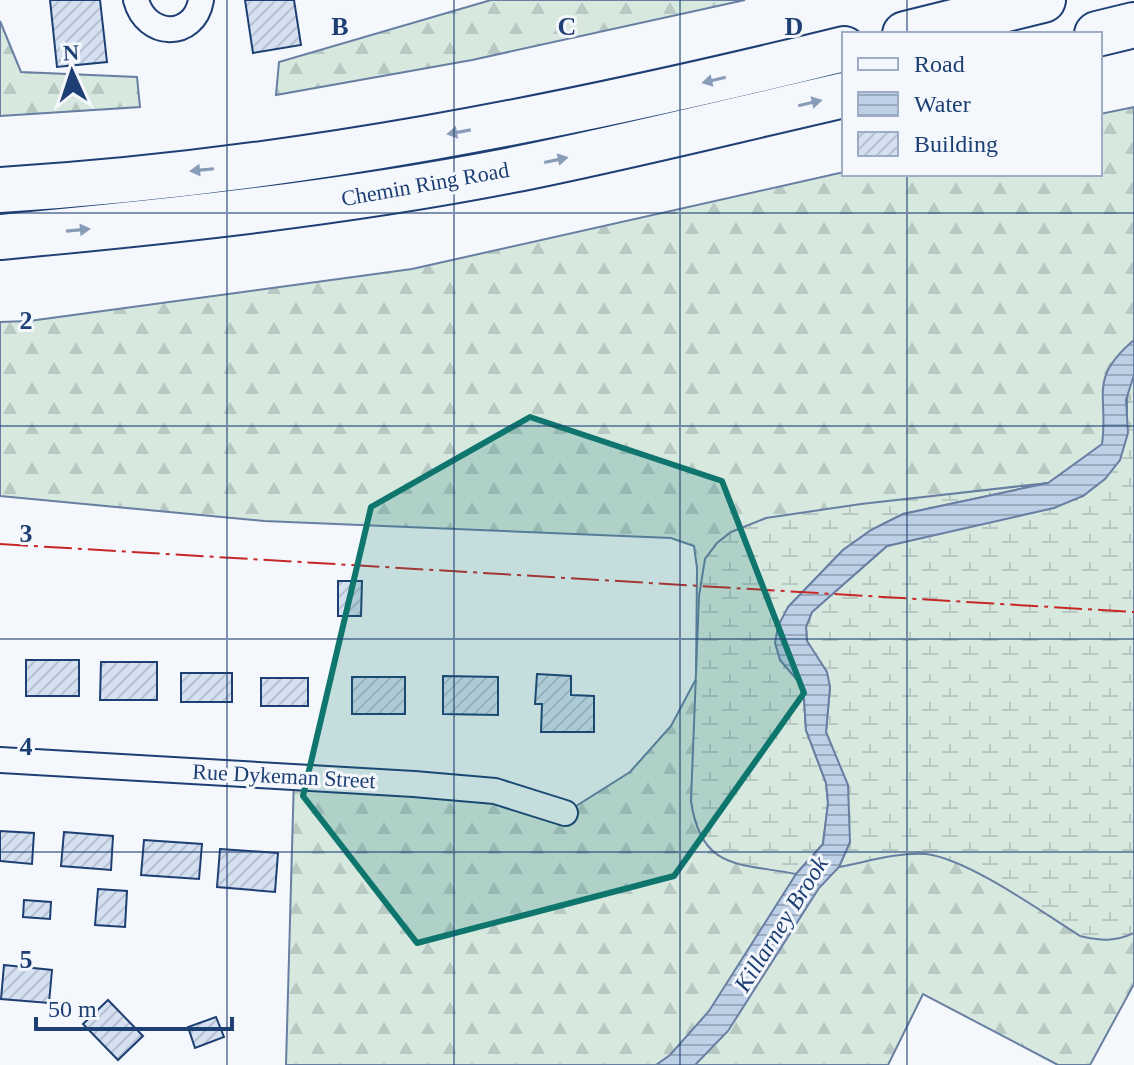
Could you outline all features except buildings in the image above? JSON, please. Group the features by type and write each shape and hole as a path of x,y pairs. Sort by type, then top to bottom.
{"highway":[{"path":"913,32 1043,0"},
{"path":"1102,33 1134,25"},
{"name":"Chemin Ring Road","path":"0,190 226,168 348,151 617,102 842,49"},
{"name":"Chemin Ring Road","path":"0,237 203,217 350,198 526,167 842,95"}],"street":[{"path":"136,0 145,20 163,29 182,27 190,21 201,0"},
{"name":"Rue Dykeman Street","path":"0,760 495,791 565,813"}],"highlighted area":[{"path":"530,417 722,481 804,693 674,876 417,943 303,796 371,507"}],"green space":[{"path":"491,0 745,0 472,60 276,95 279,62"},
{"path":"0,21 21,72 137,77 140,107 0,116"},
{"path":"1134,107 1134,984 1090,1065 1058,1065 923,994 888,1065 286,1065 294,777 414,784 565,813 630,772 671,726 696,679 697,568 694,546 671,538 264,521 0,496 0,322 29,321 412,269 842,172 842,176 1102,176 1102,114"},
{"path":"1134,375 1134,933 1108,940 1080,936 983,876 926,854 893,856 839,867 850,842 826,732 830,687 807,641 806,627 812,612 887,546 1083,496 1110,472 1121,453 1127,431 1128,390"},
{"path":"1048,483 903,514 871,530 843,550 788,607 780,660 798,680 804,699 806,730 826,783 828,803 823,844 796,874 741,865 714,852 696,824 691,801 699,596 705,559 717,543 731,532 766,518"}],"water":[{"name":"Killarney Brook","path":"1134,340 1134,375 1126,400 1128,433 1120,460 1105,479 1083,496 1054,508 887,546 812,612 806,627 807,641 827,672 830,687 826,732 848,785 850,842 839,867 819,888 728,1031 695,1065 656,1065 670,1055 709,1011 796,874 823,844 828,803 826,783 806,730 804,699 798,681 780,660 775,643 778,626 788,607 843,550 871,530 903,514 1048,483 1102,444 1105,377 1119,354"}],"power":[{"path":"0,544 1134,612"}]}
